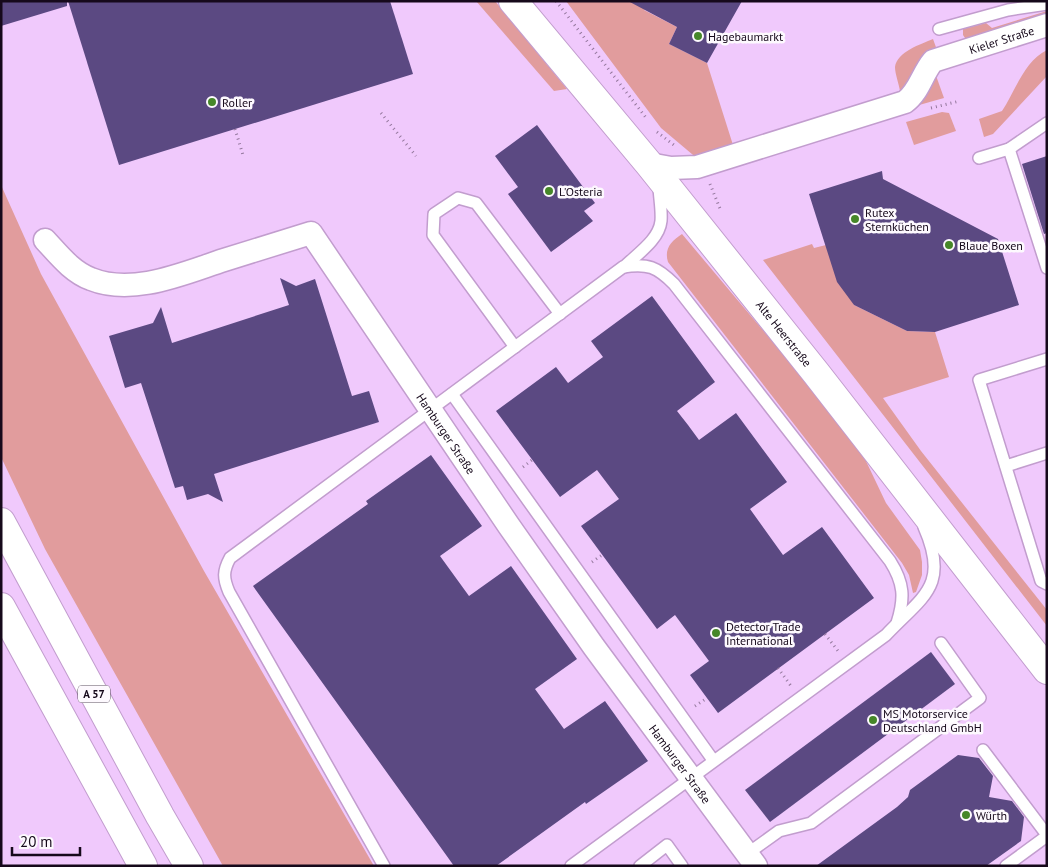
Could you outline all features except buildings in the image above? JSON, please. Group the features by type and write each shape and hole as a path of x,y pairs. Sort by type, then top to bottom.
{"main road":[{"name":"Alte Heerstraße","path":"514,1 654,170 1047,670"},
{"name":"A 57","path":"1,522 189,866"},
{"path":"1,607 143,866"}],"street":[{"name":"Kieler Straße","path":"654,170 698,167 905,102 912,98 927,68 933,61 1047,25"},
{"name":"Hamburger Straße","path":"46,240 67,264 90,279 107,284 132,285 161,280 311,233 515,534 594,646 751,860"}],"lane":[{"path":"939,29 1008,10 1047,4"},
{"path":"979,158 1009,149 1047,123"},
{"path":"1009,149 1047,268"},
{"path":"384,866 229,592 224,580 224,568 230,558 624,267 652,240 661,221 654,170"},
{"path":"515,347 432,234 434,214 458,198 476,203 560,314"},
{"path":"624,267 643,265 656,268 674,284 890,561 896,570 902,589 902,610 897,623"},
{"path":"1047,359 979,380 1041,581 1047,584"},
{"path":"452,394 713,760"},
{"path":"1006,466 1047,453"},
{"path":"571,866 886,634 924,597 934,579 935,563 929,539 908,492"},
{"path":"751,860 780,831 811,823 980,698 941,643"},
{"path":"983,750 1047,836 1006,866"},
{"path":"640,866 667,845 682,866"}],"path":[{"path":"381,113 416,156"},
{"path":"235,129 243,155"}],"shaded area":[{"path":"476,1 495,1 567,89 554,91"},
{"path":"566,1 648,1 644,10 677,27 669,44 707,63 733,145 900,91 895,67 900,57 910,49 933,39 937,50 907,91 699,160 661,128"},
{"path":"1047,11 1047,15 967,41 963,35 963,29 986,23 992,28"},
{"path":"1047,50 1047,76 993,134 984,137 979,119 1002,111 1026,69 1032,61"},
{"path":"934,70 944,98 912,107"},
{"path":"942,112 949,113 956,131 914,145 906,122"},
{"path":"1,185 41,274 204,571 374,866 223,866 45,549 1,457"},
{"path":"682,234 804,379 865,459 886,503 920,550 922,575 916,592 913,593 909,575 902,563 668,262 667,253 669,246"},
{"path":"812,244 814,248 826,245 854,305 907,331 935,332 949,377 883,398 921,451 1047,610 1047,626 763,260"}],"place":[{"name":"Hagebaumarkt","path":"698,36"},
{"name":"Roller","path":"212,102"},
{"name":"L'Osteria","path":"549,191"},
{"name":"Rutex Sternküchen","path":"855,219"},
{"name":"Blaue Boxen","path":"949,245"},
{"name":"Detector Trade International","path":"716,633"},
{"name":"MS Motorservice Deutschland GmbH","path":"873,720"},
{"name":"Würth","path":"966,815"}]}
